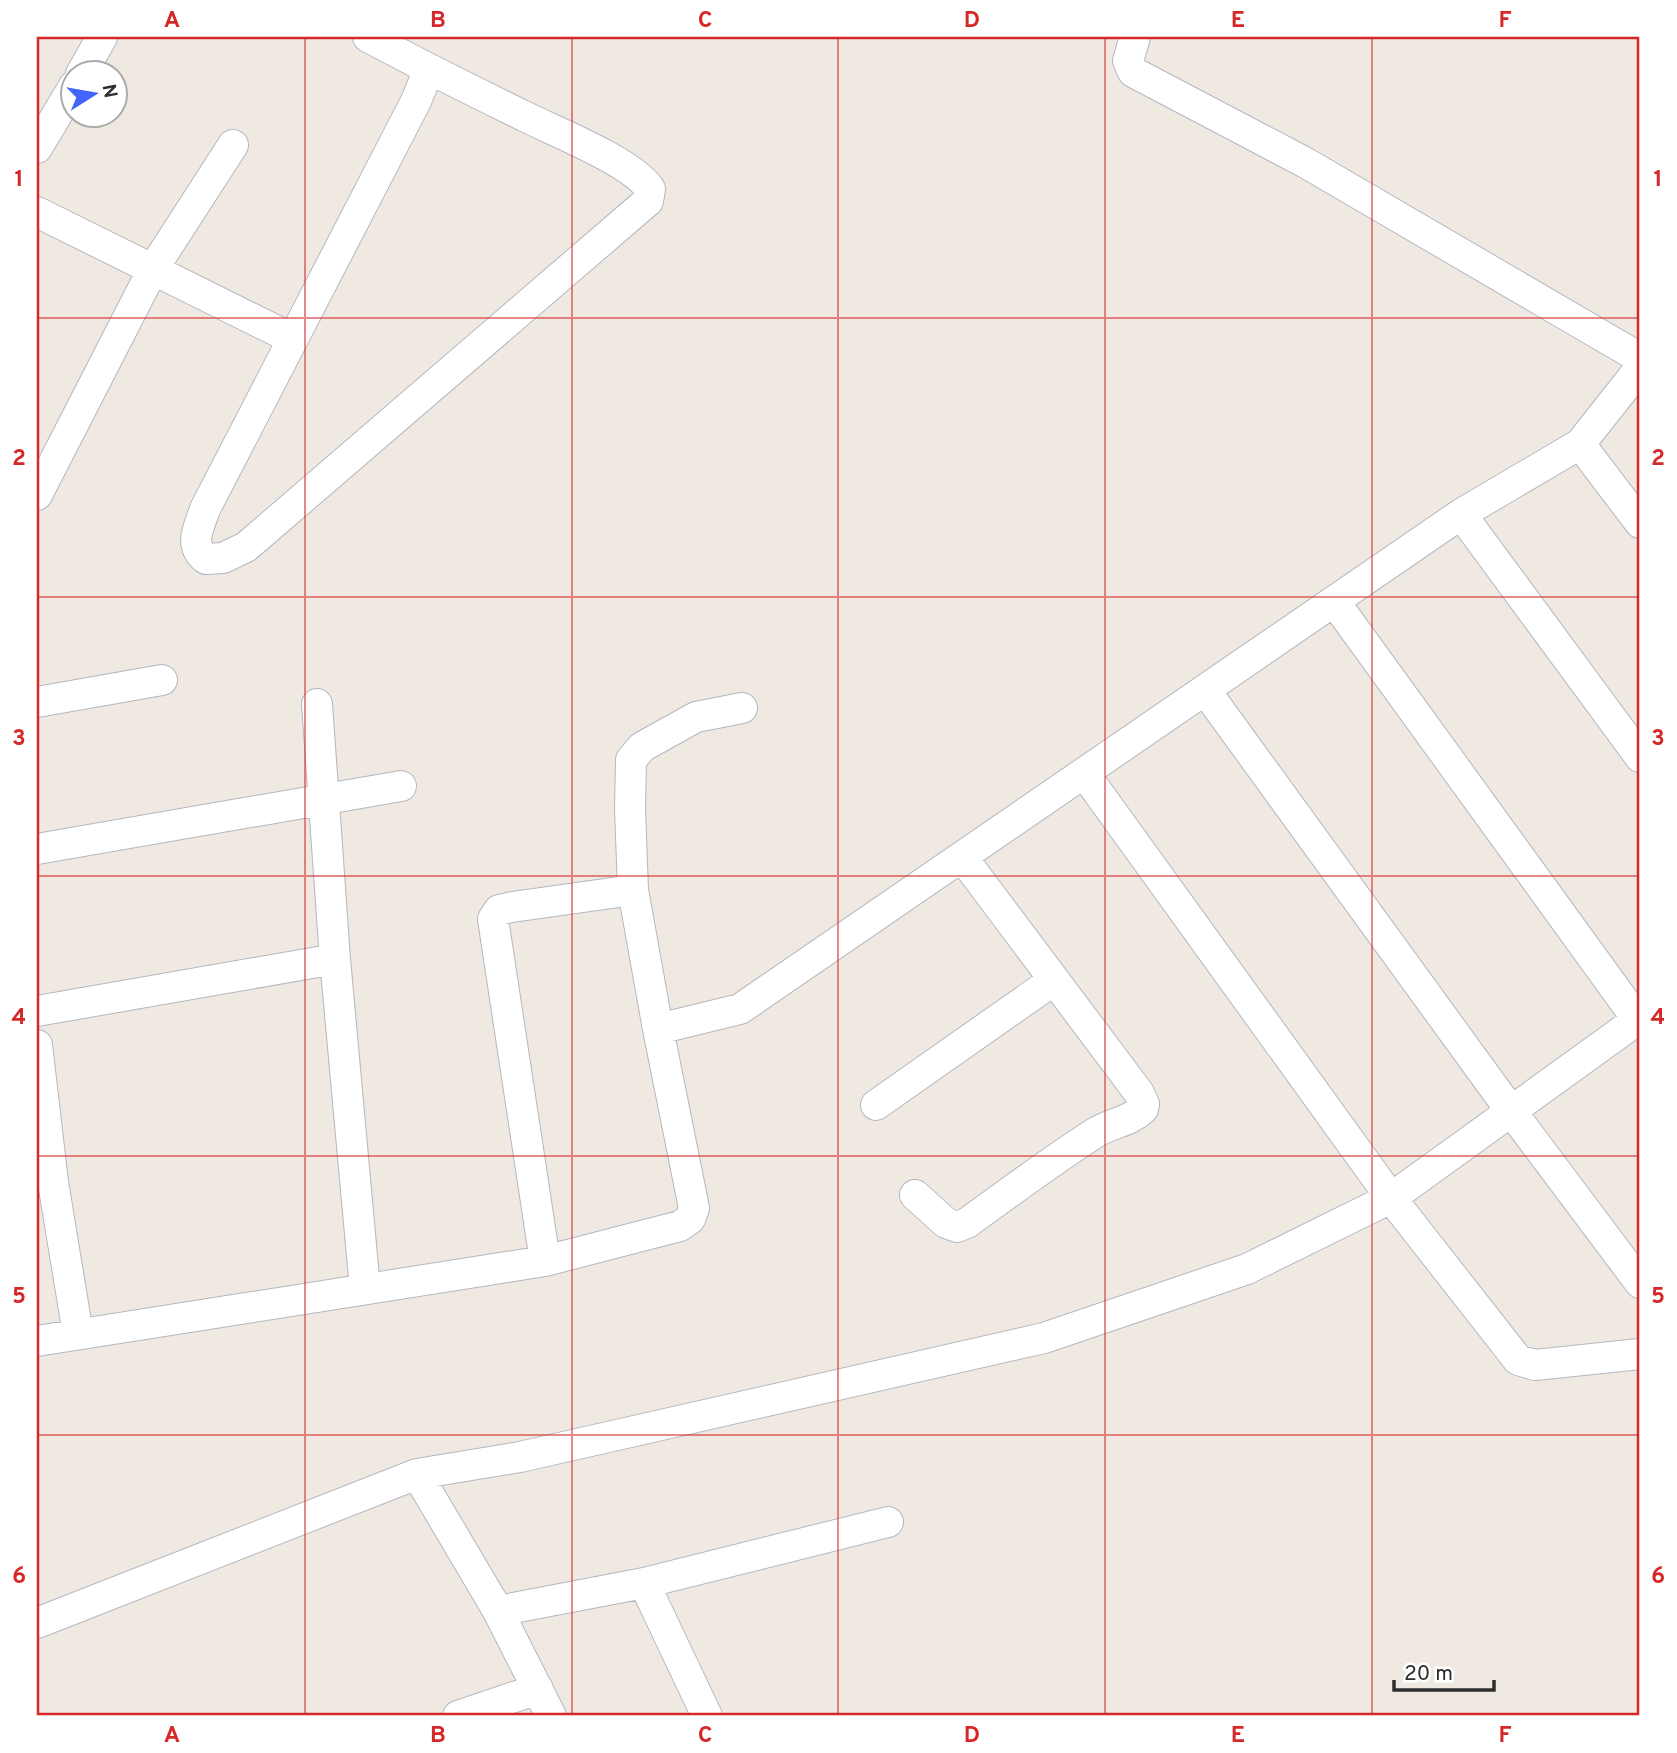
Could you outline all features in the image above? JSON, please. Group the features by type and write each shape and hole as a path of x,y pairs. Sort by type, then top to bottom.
{"street":[{"path":"89,60 102,37"},
{"path":"368,37 643,178 650,189 648,201 246,547 223,558 206,559 199,554 194,541 205,509 416,101 429,69"},
{"path":"1135,37 1128,61 1133,72 1306,163 1640,358"},
{"path":"37,148 60,109"},
{"path":"37,495 153,270 233,145"},
{"path":"37,212 293,339"},
{"path":"658,1029 740,1009 1461,514 1580,444 1640,368"},
{"path":"1580,444 1640,523"},
{"path":"1461,514 1640,757"},
{"path":"37,1623 417,1474 520,1457 1044,1338 1247,1269 1391,1198 1639,1020 1334,601"},
{"path":"37,702 162,680"},
{"path":"1205,690 1511,1111 1640,1283"},
{"path":"317,704 335,959 365,1289"},
{"path":"37,1341 545,1261 680,1226 690,1219 694,1208 633,890 631,760 642,747 696,718 742,708"},
{"path":"1084,773 1391,1198 1518,1360 1535,1365 1640,1354"},
{"path":"37,849 401,786"},
{"path":"915,1195 946,1223 957,1227 967,1223 1091,1135 1134,1118 1143,1110 1144,1104 1139,1093 962,857"},
{"path":"545,1261 493,919 499,910 512,906 633,890"},
{"path":"37,1011 335,959"},
{"path":"876,1105 1054,980"},
{"path":"37,1045 45,1183 78,1335"},
{"path":"417,1474 498,1611 551,1716"},
{"path":"498,1611 644,1583 888,1522"},
{"path":"644,1583 707,1716"},
{"path":"458,1716 538,1689"}]}
